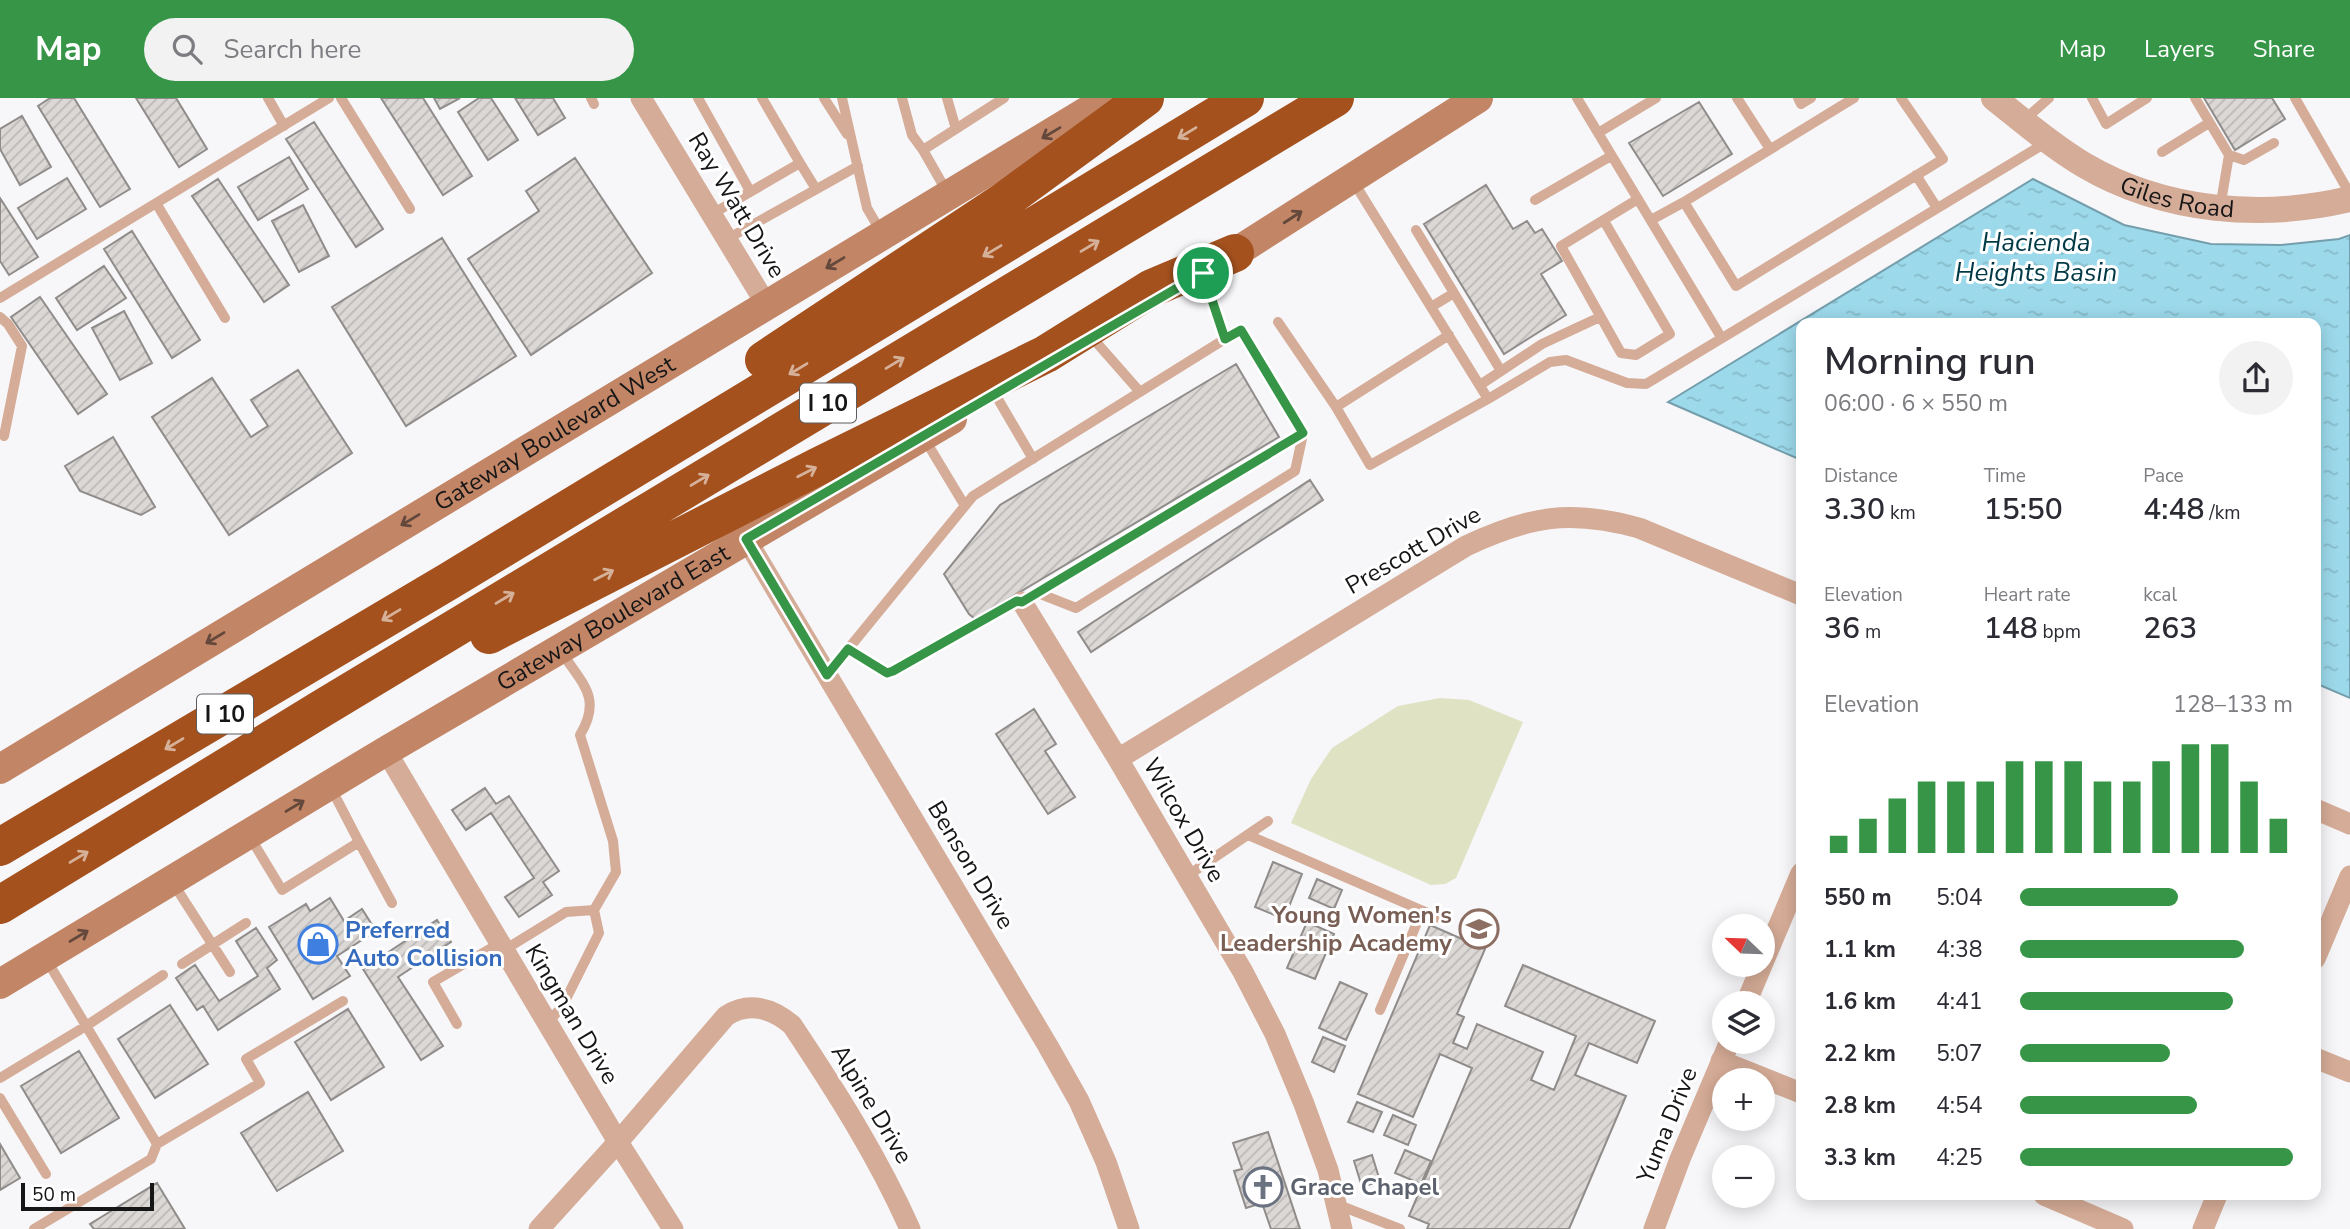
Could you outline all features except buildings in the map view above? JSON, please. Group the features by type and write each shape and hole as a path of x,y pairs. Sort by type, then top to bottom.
{"highway":[{"path":"449,581 553,493 665,424 1004,201 1145,98"},
{"name":"I 10","path":"0,847 449,581 1245,98"},
{"name":"I 10","path":"0,905 1335,98"},
{"path":"321,709 452,654 817,467 1088,333 1152,288 1213,264"}],"main road":[{"name":"Gateway Boulevard West","path":"0,769 1109,98"},
{"path":"1213,264 1478,98"},
{"name":"Gateway Boulevard East","path":"0,984 386,751 995,394 1088,333"}],"street":[{"name":"Ray Watt Drive","path":"641,98 766,304"},
{"name":"Giles Road","path":"1994,98 2047,141 2087,166 2159,197 2243,211 2282,210 2327,204 2350,196"},
{"name":"Giles Road","path":"2007,98 2023,121"},
{"name":"Prescott Drive","path":"1118,759 1466,546 1504,528 1552,517 1584,516 1614,521 1639,528 1796,593"},
{"name":"Benson Drive","path":"746,539 1079,1101 1106,1162 1129,1229"},
{"name":"Wilcox Drive","path":"1030,598 1118,759 1243,972 1275,1034 1328,1170 1342,1229"},
{"name":"Kingman Drive","path":"386,751 618,1142 673,1229"},
{"path":"2321,812 2350,824"},
{"path":"2321,945 2350,876"},
{"path":"1751,991 1796,885"},
{"name":"Alpine Drive","path":"618,1142 726,1016 747,1007 778,1013 792,1025 866,1139 910,1229"},
{"name":"Yuma Drive","path":"1654,1229 1680,1159 1725,1054"},
{"path":"1731,1054 1796,1090"},
{"path":"2321,1060 2350,1072"},
{"path":"539,1229 618,1142"},
{"path":"2056,1200 2123,1229"},
{"path":"2203,1229 2215,1200"}],"lane":[{"path":"268,98 284,125"},
{"path":"0,298 329,98"},
{"path":"341,98 410,209"},
{"path":"698,98 751,191"},
{"path":"762,98 816,189"},
{"path":"824,98 852,140"},
{"path":"842,98 867,208 883,234"},
{"path":"902,98 912,135 948,195"},
{"path":"947,98 956,129"},
{"path":"1577,98 1721,338"},
{"path":"1598,133 1656,98"},
{"path":"1737,98 1770,149"},
{"path":"1798,98 1801,104 1811,98"},
{"path":"1651,220 1854,98"},
{"path":"1684,202 1736,286 1942,159 1901,98"},
{"path":"2023,121 2049,98"},
{"path":"2092,98 2106,124 2147,98"},
{"path":"2195,98 2229,155 2244,160 2274,144"},
{"path":"2295,98 2350,196"},
{"path":"923,150 1001,99"},
{"path":"2162,152 2209,123"},
{"path":"1278,322 1336,407 1370,466 1550,362 1566,360 1627,383 1646,384 2047,141"},
{"path":"2220,208 2229,155"},
{"path":"1535,200 1611,156"},
{"path":"712,214 800,163"},
{"path":"727,239 858,166"},
{"path":"1916,175 1937,208"},
{"path":"1352,179 1488,399"},
{"path":"1604,221 1670,334 1636,355 1621,353 1561,246 1638,199"},
{"path":"156,203 225,318"},
{"path":"1416,230 1501,371"},
{"path":"1213,264 1225,339"},
{"path":"1431,307 1454,293"},
{"path":"0,317 8,324 22,346 4,436"},
{"path":"1480,385 1542,344 1600,317"},
{"path":"827,675 973,496 1241,330 1303,433 1295,471 1076,608 1030,598"},
{"path":"1088,333 1140,392"},
{"path":"1336,407 1449,335"},
{"path":"995,394 1033,459"},
{"path":"848,649 887,673 1017,601 1030,598 1303,433"},
{"path":"922,436 965,506"},
{"path":"547,1023 562,1007 600,933 594,910 616,872 613,841 580,735 589,719 591,699 559,649"},
{"path":"330,785 392,903"},
{"path":"1187,876 1268,821"},
{"path":"249,834 282,890 359,842"},
{"path":"1248,835 1444,920"},
{"path":"171,881 230,972"},
{"path":"457,1024 433,982 566,912 594,910"},
{"path":"1380,1010 1422,911"},
{"path":"182,964 246,923"},
{"path":"45,957 157,1144"},
{"path":"0,1078 163,975"},
{"path":"34,1229 151,1159 157,1144 260,1083 246,1059 342,1001"},
{"path":"0,1098 46,1174"},
{"path":"1336,1203 1400,1229"}],"green space":[{"path":"1440,698 1469,700 1523,722 1456,878 1445,884 1431,885 1291,823 1311,779 1332,748 1398,706"}],"water":[{"name":"Hacienda Heights Basin","path":"2033,179 2124,225 2211,244 2281,245 2339,239 2350,235 2350,698 2321,686 2321,318 1805,318"},
{"name":"Hacienda Heights Basin","path":"1796,324 1796,458 1668,402"}],"place":[{"name":"Young Women's Leadership Academy","path":"1479,929"},
{"name":"Preferred Auto Collision","path":"318,944"},
{"name":"Grace Chapel","path":"1263,1187"}],"route":[{"path":"1203,273 1225,339 1241,330 1303,433 1022,602 1017,601 893,671 887,673 848,649 827,675 746,539 1203,273"}]}
